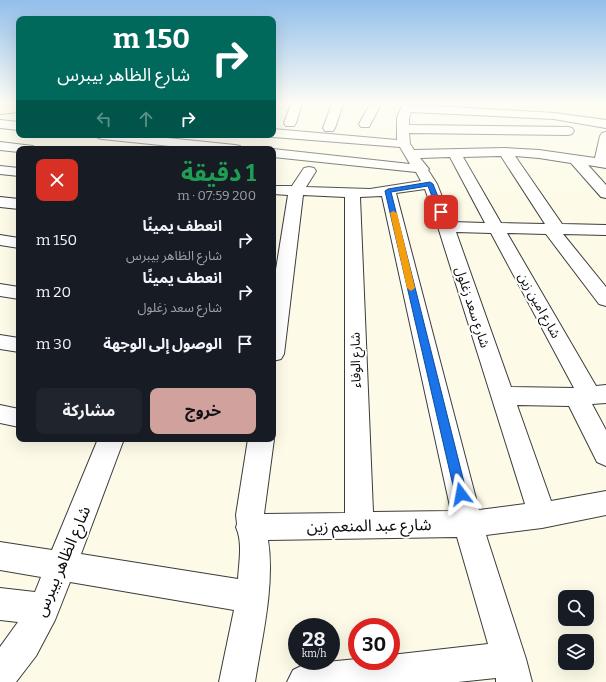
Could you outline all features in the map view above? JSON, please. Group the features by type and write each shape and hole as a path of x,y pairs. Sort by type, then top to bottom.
{"street":[{"path":"290,136 414,156 538,136"},
{"path":"388,191 414,156 411,136"},
{"path":"570,136 573,142"},
{"path":"276,153 414,156 454,153 505,152 539,154 604,164 606,136"},
{"path":"130,138 206,146"},
{"path":"0,146 16,148"},
{"path":"505,152 553,228 606,300"},
{"name":"شارع امين زين","path":"454,153 587,390 587,393 578,397"},
{"name":"شارع سعد زغلول","path":"414,156 446,227 542,515"},
{"path":"575,160 606,194"},
{"path":"0,170 16,172"},
{"path":"276,333 296,191 309,171"},
{"path":"276,190 352,193 388,191"},
{"path":"305,682 512,670 468,524 388,191"},
{"name":"شارع الوفاء","path":"352,193 359,526"},
{"path":"0,202 16,204"},
{"path":"446,227 606,230"},
{"path":"0,240 16,243"},
{"path":"0,290 16,293"},
{"path":"0,342 16,345"},
{"path":"503,396 578,397 606,394"},
{"path":"578,397 606,455"},
{"path":"0,414 16,417"},
{"name":"شارع الظاهر بيبرس","path":"0,676 24,644 44,609 111,442"},
{"path":"237,682 252,596 255,552 254,538 250,526 250,514 261,442"},
{"name":"شارع عبد المنعم زين","path":"250,526 468,524 542,515 606,503"},
{"path":"0,556 252,596"},
{"path":"0,604 44,609"}],"slow traffic":[{"path":"393,213 411,288"}],"route":[{"path":"441,212 430,184 388,191 461,494"}]}
